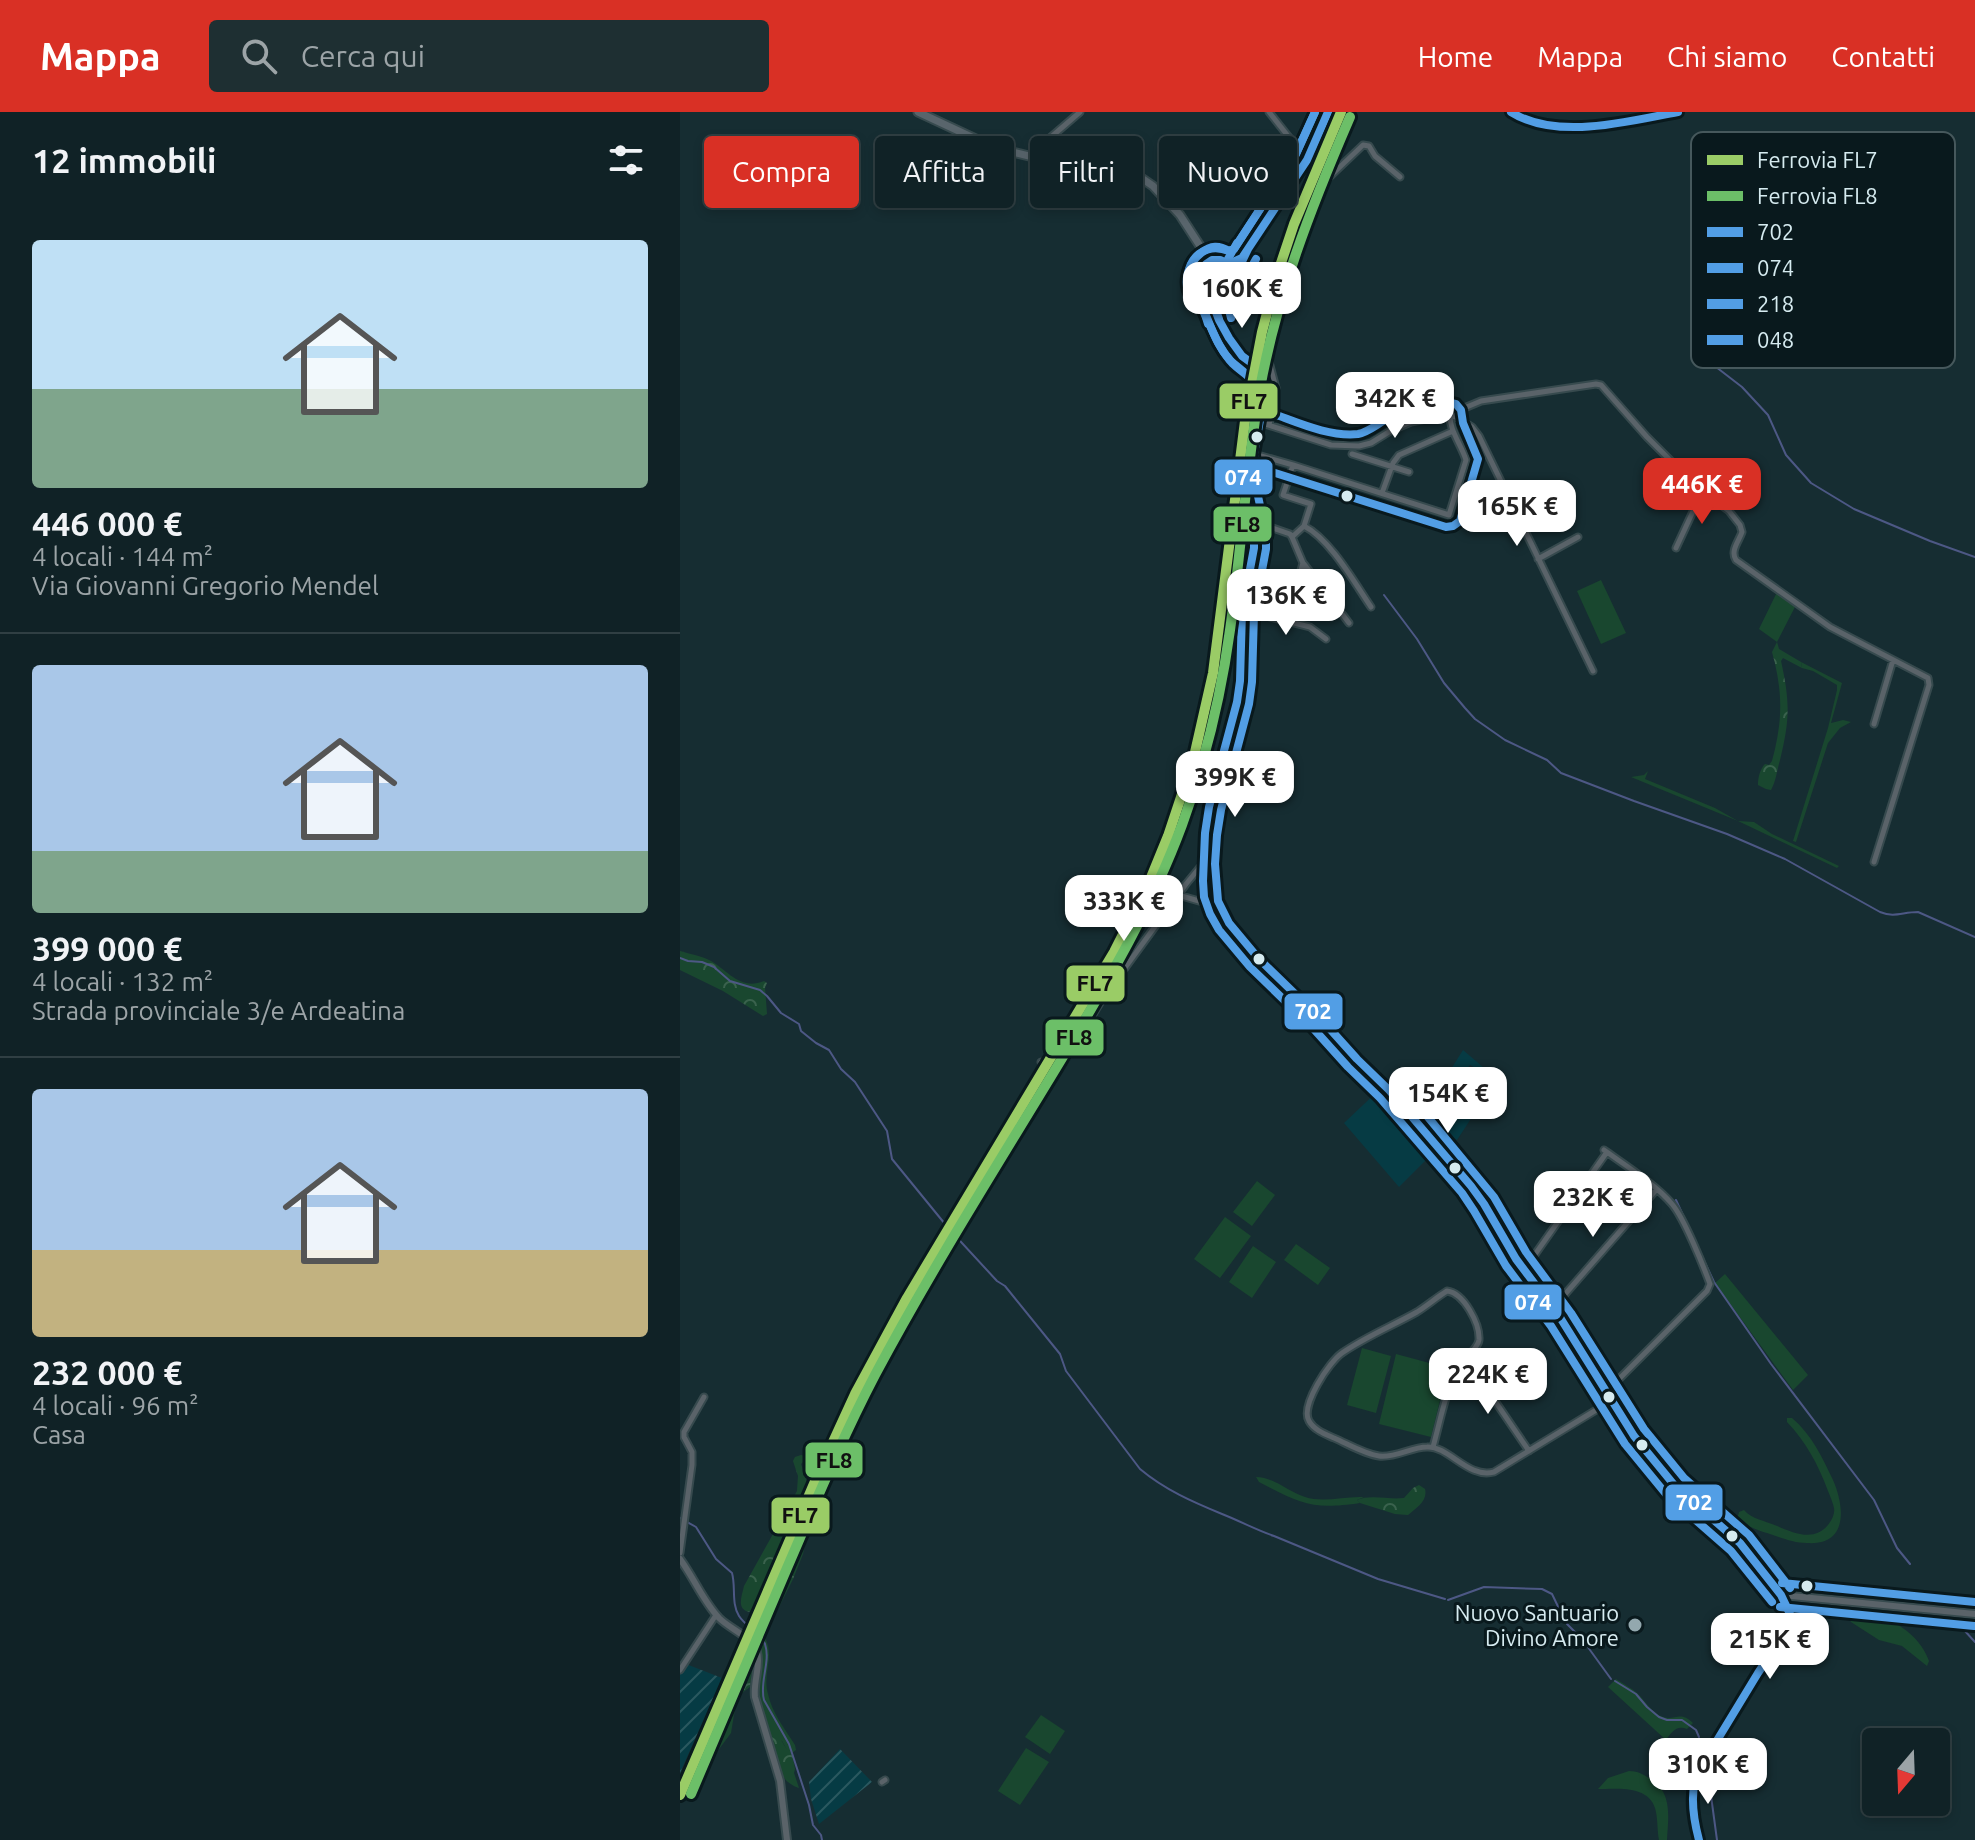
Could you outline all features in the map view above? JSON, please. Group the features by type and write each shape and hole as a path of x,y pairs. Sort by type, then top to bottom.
{"main road":[{"path":"918,112 980,142 1029,156 1101,164 1134,173 1149,182 1185,221 1202,249 1205,264"},
{"path":"1215,258 1205,264 1200,274 1200,285 1205,295 1215,299 1224,296 1230,289 1242,258 1307,160 1328,112"},
{"path":"1202,249 1229,264 1235,273"},
{"path":"1229,264 1242,258"},
{"path":"1215,299 1223,329 1233,345 1263,373 1266,386 1254,454 1266,549 1254,613 1250,698 1221,810 1215,848 1215,880 1220,907 1229,923 1259,959 1389,1090 1471,1186 1523,1271 1568,1330 1613,1405 1670,1481 1736,1538 1781,1595 1790,1616 1788,1628 1700,1766 1693,1785 1692,1798 1699,1840"}],"street":[{"path":"1029,156 1080,112"},
{"path":"1269,112 1307,160"},
{"path":"1511,112 1531,122 1576,128 1598,127 1678,112"},
{"path":"1269,425 1276,388 1269,362 1268,341 1288,261 1304,218 1327,178 1363,145 1369,146 1375,156 1400,177"},
{"path":"1258,422 1331,445 1350,447 1371,443 1411,422 1450,414 1481,401 1601,385 1647,437 1702,492 1729,511 1740,525 1742,532 1733,553 1736,560 1830,627 1924,675 1929,682 1874,862"},
{"path":"1254,454 1449,515 1466,460 1453,431 1450,414"},
{"path":"1450,414 1472,427 1479,436 1593,671"},
{"path":"1382,493 1396,457 1453,431"},
{"path":"1352,454 1409,472"},
{"path":"1292,537 1304,526 1311,504 1283,495 1293,465"},
{"path":"1676,548 1702,492"},
{"path":"1221,810 1216,808 1245,697 1245,618 1255,555 1254,524 1290,534 1303,563 1349,623"},
{"path":"1304,526 1325,542 1371,607"},
{"path":"1538,559 1578,537"},
{"path":"1287,622 1303,563"},
{"path":"1258,614 1313,629 1326,639"},
{"path":"1874,724 1893,660"},
{"path":"1041,1062 1053,1069 1060,1068 1103,998 1215,848"},
{"path":"1178,895 1220,907"},
{"path":"1433,1447 1456,1371 1478,1344 1478,1331 1472,1316 1452,1291 1447,1291 1417,1312 1339,1355 1317,1385 1308,1404 1307,1418 1317,1429 1371,1454 1386,1456 1433,1447 1480,1473 1494,1472 1619,1404 1615,1383 1710,1286 1672,1203 1605,1151 1523,1271"},
{"path":"1553,1308 1656,1190"},
{"path":"1465,1357 1529,1451"},
{"path":"704,1397 684,1432 692,1452 692,1465 680,1556 716,1615 750,1642 757,1653 755,1697 780,1781 787,1840"},
{"path":"1781,1595 1975,1614"},
{"path":"680,1670 716,1615"}],"shaded area":[{"path":"1463,1050 1497,1079 1457,1140 1446,1134 1424,1112","holes":["1470,1065 1477,1069 1469,1086 1466,1084 1463,1089 1465,1094 1476,1100 1475,1104 1470,1110 1455,1101 1443,1119 1434,1111 1442,1102 1439,1100 1442,1096 1447,1099"]},
{"path":"1381,1088 1435,1151 1399,1187 1344,1123"},
{"path":"686,1664 722,1678 680,1773 680,1674"},
{"path":"840,1749 872,1782 819,1824 809,1782"}],"green space":[{"path":"1601,580 1626,633 1601,644 1577,591"},
{"path":"1777,592 1796,605 1777,642 1759,629"},
{"path":"1777,642 1779,649 1801,662 1802,668 1783,658 1781,661 1787,721 1771,790 1758,785 1758,782 1763,766 1772,761 1778,733 1780,693 1772,652"},
{"path":"1801,662 1842,683 1831,723 1851,722 1840,728 1828,743 1796,842 1793,841 1837,690 1837,685 1802,668"},
{"path":"1648,771 1645,779 1738,821 1631,777 1644,775"},
{"path":"1738,821 1754,822 1839,866 1837,868"},
{"path":"680,951 711,961 742,982 767,983 767,1014 763,1016 723,991 680,970"},
{"path":"1257,1181 1275,1195 1252,1226 1233,1212"},
{"path":"1225,1217 1251,1236 1220,1278 1194,1259"},
{"path":"1296,1244 1330,1268 1318,1285 1284,1260"},
{"path":"1253,1246 1276,1262 1252,1298 1229,1282"},
{"path":"1725,1274 1808,1375 1793,1390 1715,1283"},
{"path":"1362,1348 1391,1356 1376,1413 1347,1405"},
{"path":"1396,1354 1448,1368 1431,1437 1379,1424"},
{"path":"1787,1418 1792,1418 1811,1439 1833,1480 1840,1502 1840,1523 1836,1532 1820,1542 1788,1540 1752,1528 1738,1517 1739,1512 1744,1510 1755,1518 1810,1535 1822,1530 1832,1519 1834,1506 1820,1472"},
{"path":"810,1454 813,1464 801,1464 807,1482 755,1606 749,1612 742,1608 744,1586 797,1491 795,1457"},
{"path":"1256,1477 1269,1479 1312,1499 1364,1497 1357,1500 1360,1503 1344,1505 1307,1503 1273,1490"},
{"path":"1419,1485 1425,1489 1425,1497 1408,1515 1395,1514 1357,1500 1368,1497 1404,1498"},
{"path":"814,1493 803,1554 793,1579 774,1617 760,1627 757,1621"},
{"path":"1863,1608 1911,1634 1929,1661 1927,1666 1902,1646 1879,1640 1851,1622 1843,1609"},
{"path":"758,1628 768,1645 766,1685 770,1701 795,1745 796,1750 792,1753 788,1752 782,1741 769,1738 756,1690 760,1660 748,1638 751,1629 765,1645 753,1629"},
{"path":"747,1644 754,1653 750,1687 738,1696 734,1715 727,1719 721,1717 721,1709"},
{"path":"1616,1679 1636,1692 1659,1715 1667,1718 1681,1716 1693,1723 1687,1729 1675,1730 1666,1740 1608,1687"},
{"path":"721,1709 721,1716 727,1719 734,1715 731,1733 691,1787 688,1786"},
{"path":"1041,1715 1065,1731 1050,1754 1025,1737"},
{"path":"776,1736 792,1753 799,1788 786,1780 778,1768 769,1738"},
{"path":"1026,1748 1049,1762 1020,1805 998,1791"},
{"path":"1629,1771 1646,1776 1663,1792 1668,1807 1667,1840 1659,1840 1655,1808 1646,1795 1631,1790 1598,1789 1608,1778"}],"waterway":[{"path":"1717,368 1742,387 1768,415 1786,455 1811,483 1854,509 1975,557"},
{"path":"1384,595 1417,639 1444,683 1475,719 1505,740 1547,760 1561,773 1727,834 1785,859 1885,914 1918,912 1975,937"},
{"path":"680,958 702,962 714,967 730,981 760,990 781,1013 799,1024 801,1031 829,1050 841,1069 855,1082 887,1131 892,1159 945,1224"},
{"path":"1676,1200 1714,1282 1771,1364 1874,1500 1897,1548 1910,1564"},
{"path":"950,1230 1005,1286 1060,1354 1066,1371 1140,1469 1190,1500 1261,1531 1378,1579 1445,1599"},
{"path":"680,1518 696,1527 716,1559 732,1573 737,1611 765,1644 764,1700 789,1744 813,1825 822,1840"},
{"path":"1448,1600 1484,1587 1542,1589 1552,1594 1564,1619"},
{"path":"1953,1618 1975,1642"},
{"path":"1567,1624 1611,1679"},
{"path":"1615,1681 1636,1694 1659,1717 1682,1720 1696,1730 1699,1737"},
{"path":"1697,1748 1692,1760 1709,1773 1717,1840"}],"rail line":[{"name":"FL7","path":"680,1795 855,1394 907,1298 1114,952 1148,885 1168,836 1193,761 1213,673 1245,421 1262,332 1294,224 1341,112"},
{"name":"FL8","path":"691,1794 817,1499 863,1400 942,1256 1111,974 1170,856 1205,753 1222,679 1254,423 1266,358 1296,253 1350,117"}],"transit line":[{"name":"074","path":"1315,112 1296,154 1234,249 1214,248 1202,252 1191,263 1188,276 1191,294 1223,351 1248,376 1254,387 1242,455 1254,548 1242,612 1237,702 1205,833 1204,897 1219,930 1250,967 1380,1098 1462,1193 1506,1266 1551,1326 1625,1444 1666,1494 1731,1551 1772,1602"},
{"name":"048","path":"1249,414 1252,380 1221,348 1204,311 1188,292 1188,274 1196,257 1208,248 1234,249 1296,154 1315,112"},
{"name":"702","path":"1328,112 1307,160 1242,258 1229,264 1212,260 1199,277 1200,286 1211,299 1229,338 1242,356 1261,370 1266,386 1254,454 1266,549 1254,613 1249,704 1217,835 1215,864 1218,901 1229,923 1259,959 1389,1090 1471,1186 1516,1259 1561,1319 1634,1436 1675,1486 1740,1543 1781,1595 1790,1614 1788,1628 1696,1775 1693,1808 1699,1840"},
{"name":"702","path":"1511,112 1529,121 1571,127 1616,124 1678,112"},
{"name":"048","path":"1208,324 1204,311 1208,295 1218,284 1237,243"},
{"name":"702","path":"1219,319 1216,311 1219,299 1229,289 1248,249"},
{"name":"074","path":"1231,318 1229,306 1239,296 1256,259"},
{"name":"048","path":"1247,426 1243,452 1250,465 1446,527 1460,521 1478,459 1461,410 1456,404 1439,402 1420,406 1358,434 1326,431 1274,414"},
{"name":"218","path":"1427,1116 1494,1197 1526,1252 1571,1313 1644,1429 1684,1478 1749,1535 1790,1588"},
{"name":"218","path":"1782,1583 1975,1602"},
{"name":"074","path":"1780,1607 1974,1626"}],"place":[{"name":"Nuovo Santuario Divino Amore","path":"1635,1625"}]}
